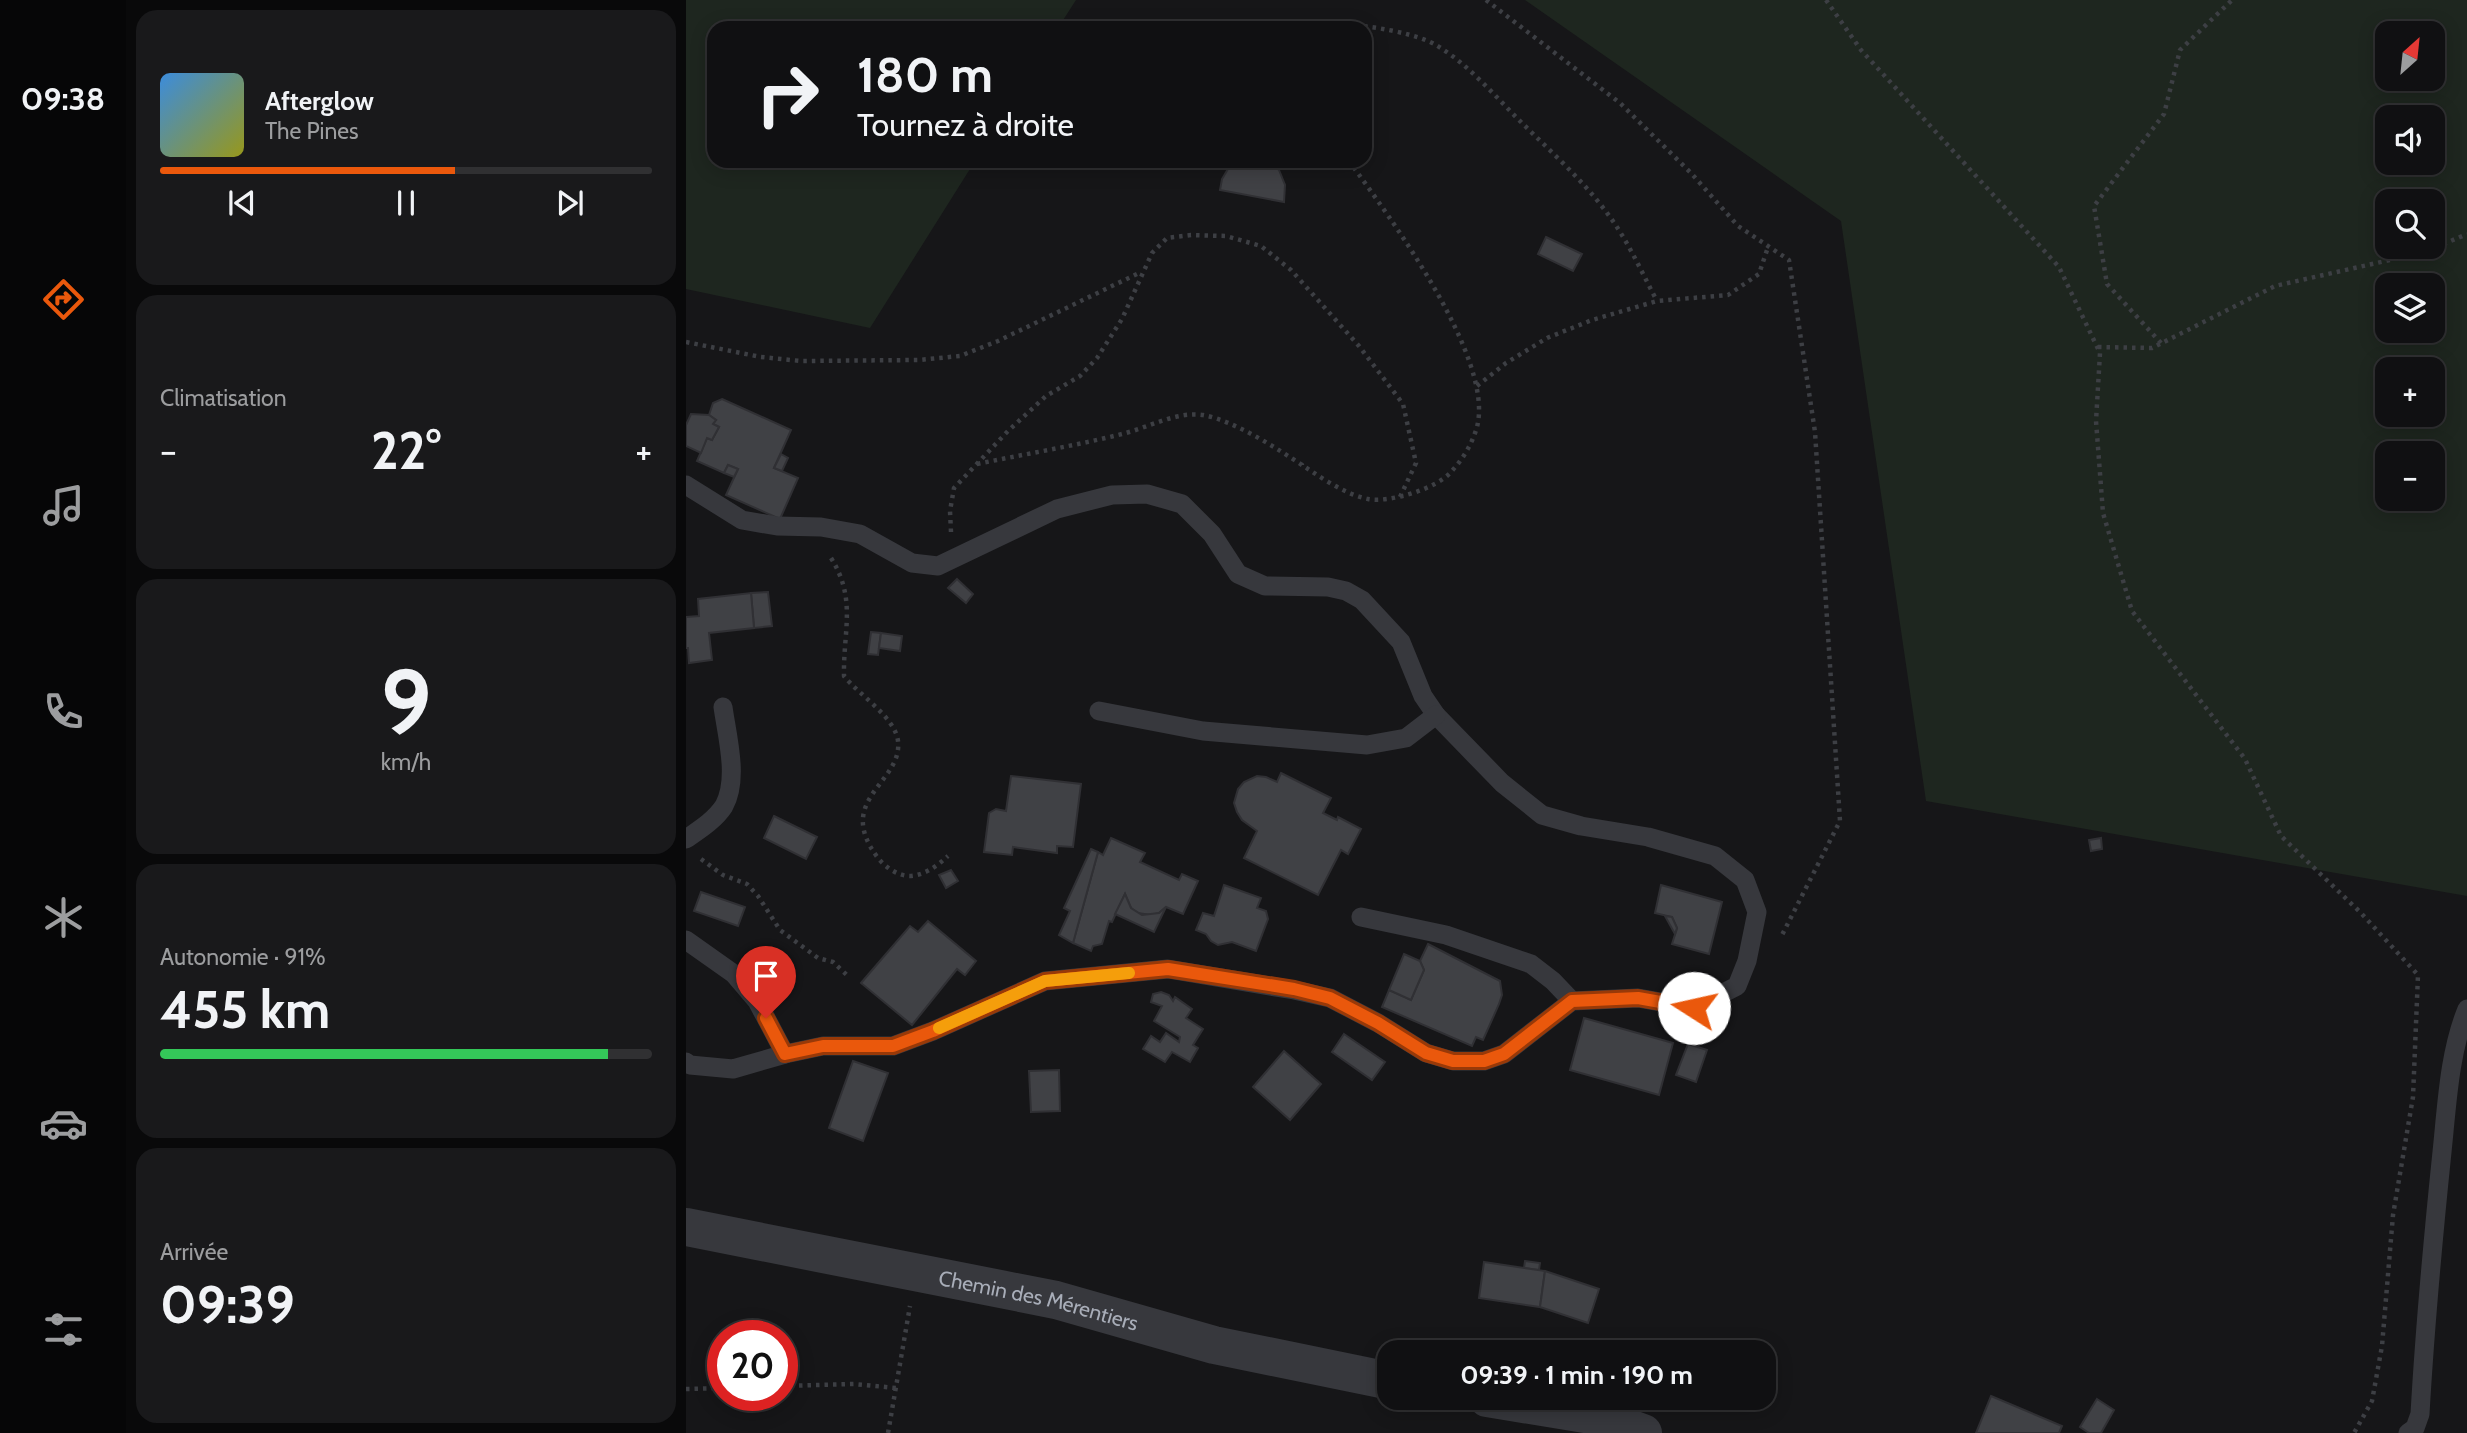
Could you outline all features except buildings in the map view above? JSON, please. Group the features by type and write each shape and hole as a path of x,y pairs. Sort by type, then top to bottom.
{"street":[{"name":"Chemin des Mérentiers","path":"686,1227 1056,1300 1214,1345 1377,1378"},
{"path":"1560,1410 1597,1416 1643,1433"}],"lane":[{"path":"686,485 742,520 860,534 912,563 938,566 1057,509 1112,495 1147,494 1182,504 1212,534 1238,574 1265,586 1328,587 1346,591 1362,600 1401,642 1423,696 1436,715 1503,783 1542,815 1581,826 1648,837 1715,856 1745,880 1757,912 1748,961 1737,986 1694,1008 1638,998 1572,1001 1504,1054 1484,1061 1453,1061 1426,1053 1378,1023 1330,998 1294,989 1168,969 1045,981 893,1046 823,1046 733,1069 690,1065 686,1062"},
{"path":"690,845 724,805 733,769 723,707"},
{"path":"1099,711 1202,731 1367,745 1406,738 1436,715"},
{"path":"1361,916 1446,935 1531,964 1553,981 1572,1001"},
{"path":"686,940 734,974 757,1001 785,1054"},
{"path":"2408,1433 2415,1428 2420,1414 2427,1290 2446,1112 2458,1031 2467,1009"}],"path":[{"path":"1486,0 1620,103 1691,173 1738,226 1789,260 1815,432 1840,821 1781,939"},
{"path":"1826,0 1861,50 2059,267 2101,353 2096,421 2103,513 2132,611 2245,760 2281,836 2361,913 2418,975 2413,1097 2393,1214 2382,1346 2372,1401 2354,1433"},
{"path":"2161,343 2107,284 2094,206 2164,114 2180,50 2232,0"},
{"path":"1372,28 1407,33 1434,44 1463,64 1561,162 1609,216 1628,244 1657,301"},
{"path":"976,464 1123,434 1182,416 1202,415 1234,426 1300,463 1331,484 1368,500 1399,496 1430,487 1447,477 1464,458 1477,426 1477,386 1453,323 1418,260 1354,168"},
{"path":"2097,347 2152,348 2275,286 2425,252 2467,234"},
{"path":"966,552 951,533 950,511 954,488 1008,430 1046,396 1080,376 1097,358 1122,319 1152,253 1167,238 1191,235 1226,236 1261,246 1291,270 1359,346 1404,404 1416,463 1399,496"},
{"path":"1477,386 1506,363 1547,338 1592,320 1657,301 1728,295 1759,274 1768,247"},
{"path":"686,342 761,357 801,361 905,360 960,356 998,341 1142,272"},
{"path":"816,527 818,542 838,568 846,589 848,609 844,677 894,727 898,742 897,758 865,807 864,831 880,860 893,871 909,876 926,872 948,856"},
{"path":"690,845 703,861 723,875 747,884 780,930 818,958 834,962 849,977"},
{"path":"888,1433 916,1273"},
{"path":"798,1386 854,1384 896,1388"},
{"path":"686,1389 707,1388"}],"shaded area":[{"path":"686,0 1076,0 1062,21 707,21 707,168 971,168 870,328 686,289"},
{"path":"1525,0 2467,0 2467,896 1926,801 1841,221"}],"slow traffic":[{"path":"939,1028 1045,981 1129,973"}],"route":[{"path":"766,1018 785,1054 823,1046 893,1046 1045,981 1168,969 1294,989 1330,998 1378,1023 1426,1053 1453,1061 1484,1061 1504,1054 1572,1001 1638,998 1694,1008"}]}
